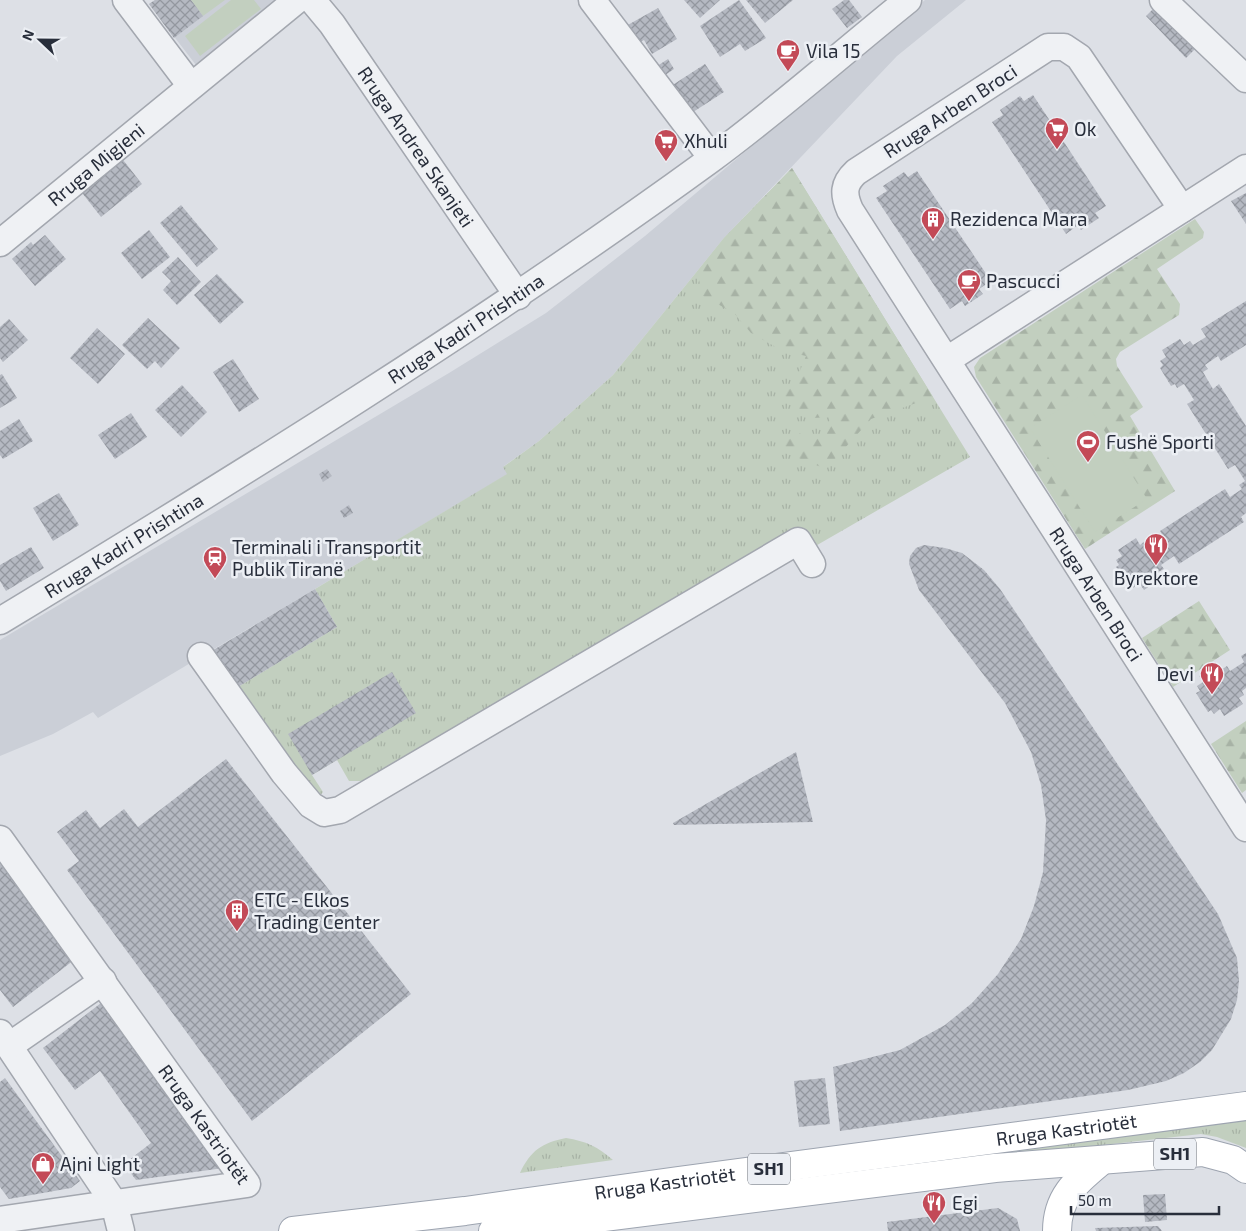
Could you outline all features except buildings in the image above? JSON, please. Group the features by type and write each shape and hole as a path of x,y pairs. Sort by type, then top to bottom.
{"main road":[{"name":"Rruga Kastriotët","path":"293,1231 465,1211 688,1179 1246,1106"},
{"name":"Rruga Kastriotët","path":"493,1231 994,1168 1203,1152 1233,1160 1246,1169"},
{"path":"1057,1231 1058,1213 1072,1186 1101,1161"}],"street":[{"path":"104,0 111,0"},
{"path":"126,0 190,86"},
{"name":"Rruga Migjeni","path":"0,243 137,133 190,86 297,0"},
{"name":"Rruga Andrea Skanjeti","path":"312,0 332,24 518,296"},
{"path":"592,0 712,158"},
{"name":"Rruga Kadri Prishtina","path":"0,621 132,542 518,296 712,158 908,0"},
{"path":"1164,0 1246,79"},
{"name":"Rruga Arben Broci","path":"1182,209 1079,57 1064,47 1048,47 856,172 848,179 844,189 845,199 850,210 1246,828"},
{"path":"947,360 1246,168"},
{"path":"201,656 284,773 311,805 324,813 340,810 798,541 812,564"},
{"name":"Rruga Kastriotët","path":"0,839 247,1184 0,1220"},
{"path":"103,981 5,1040 114,1203 121,1231"}],"shaded area":[{"path":"155,0 276,0 196,65 149,4"},
{"path":"925,0 966,0 897,56 724,238 613,375 539,441 504,466 508,474 98,718 93,712 53,734 0,756 0,640 449,373 546,313 645,236"}],"green space":[{"path":"191,0 225,0 203,16"},
{"path":"231,0 254,0 261,9 200,56 185,36"},
{"path":"792,168 970,457 812,548 364,781 349,781 337,760 312,775 323,792 319,797 233,690 337,627 315,589 507,474 503,467 539,441 613,375 724,238"},
{"path":"792,168 933,397 871,419 826,469 773,448 797,432 811,439 828,431 830,417 813,418 780,399 797,378 806,356 781,350 751,333 734,313 703,296 697,272 724,238"},
{"path":"1195,219 1204,232 1203,238 1157,269 1180,304 1179,315 1120,352 1116,359 1117,366 1143,407 1130,416 1175,491 1085,549 976,377 974,367 980,358"},
{"name":"Fushë Sporti","path":"1082,395 1147,499 1095,532 1030,428"},
{"path":"1199,601 1230,650 1173,687 1142,638"},
{"path":"1246,721 1246,790 1242,793 1211,744"},
{"path":"1246,1118 1246,1148 1217,1137 1201,1134 603,1201"},
{"path":"566,1138 591,1145 613,1160 520,1173 528,1159 538,1149 550,1142"}],"place":[{"name":"Vila 15","path":"788,72"},
{"name":"Ok","path":"1057,150"},
{"name":"Xhuli","path":"666,162"},
{"name":"Rezidenca Mara","path":"933,240"},
{"name":"Pascucci","path":"969,302"},
{"name":"Fushë Sporti","path":"1088,463"},
{"name":"Byrektore","path":"1156,566"},
{"name":"Terminali i Transportit Publik Tiranë","path":"215,579"},
{"name":"Devi","path":"1212,695"},
{"name":"ETC - Elkos Trading Center","path":"237,932"},
{"name":"Ajni Light","path":"43,1185"},
{"name":"Egi","path":"934,1224"}]}
